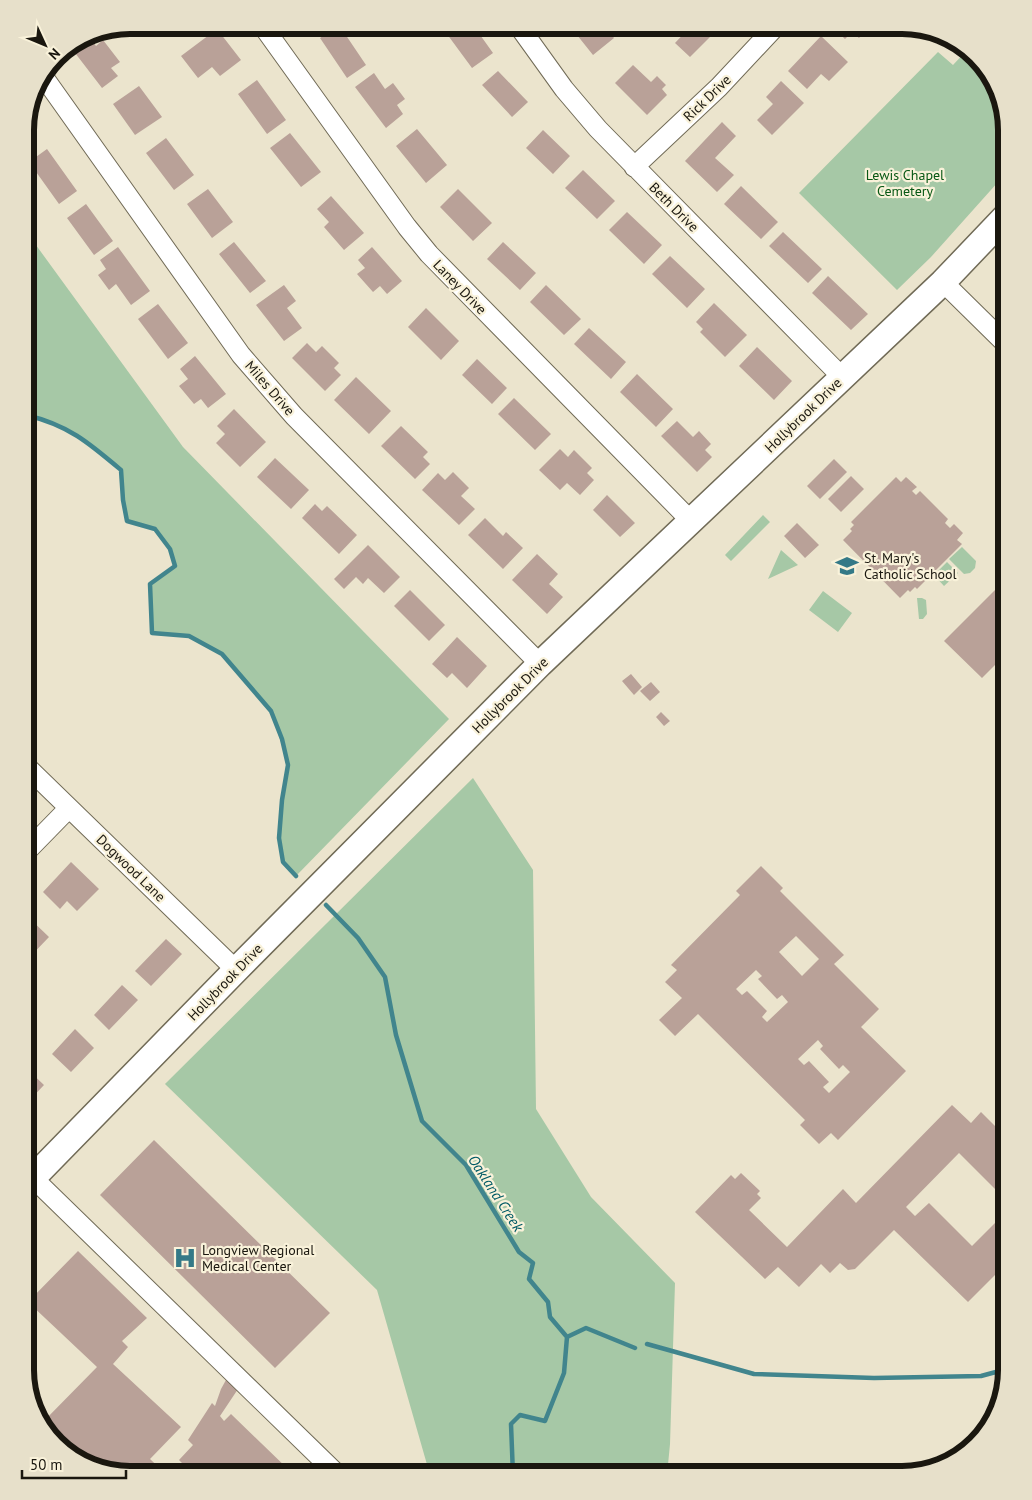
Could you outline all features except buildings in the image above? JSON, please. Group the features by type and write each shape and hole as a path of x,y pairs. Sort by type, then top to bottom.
{"main road":[{"name":"Hollybrook Drive","path":"34,1177 540,664 943,282 998,224"}],"street":[{"name":"Laney Drive","path":"268,34 428,254 691,521"},
{"name":"Beth Drive","path":"525,34 580,109 634,167 842,378"},
{"name":"Rick Drive","path":"634,167 719,87 769,34"},
{"name":"Miles Drive","path":"47,83 241,354 268,387 294,416 540,664"},
{"path":"943,282 998,336"},
{"name":"Dogwood Lane","path":"34,774 236,970"},
{"path":"34,844 69,808"},
{"path":"34,1187 328,1466"}],"green space":[{"name":"Lewis Chapel Cemetery","path":"938,52 953,65 962,55 978,71 991,93 995,105 998,130 998,182 931,257 897,290 799,193"},
{"path":"34,242 183,447 449,719 296,876 283,862 279,838 288,765 271,711 222,654 189,636 152,633 150,584 174,566 170,549 155,529 127,521 120,470 77,436 66,429 34,417"},
{"path":"763,515 770,522 731,561 725,555"},
{"path":"962,547 976,561 975,568 970,573 964,574 949,559"},
{"path":"781,550 798,565 768,579"},
{"path":"947,562 958,573 944,586 934,575"},
{"path":"823,591 852,613 838,632 809,610"},
{"path":"917,598 926,600 927,614 923,619 919,619"},
{"path":"473,778 533,870 536,1109 591,1197 675,1283 668,1466 427,1466 377,1290 165,1084"}],"waterway":[{"name":"Oakland Creek","path":"34,417 66,429 88,443 121,470 123,500 127,521 155,529 170,549 175,566 150,584 152,633 189,636 222,654 271,711 282,739 288,765 282,800 279,838 283,862 296,876"},
{"name":"Oakland Creek","path":"326,905 358,938 385,977 396,1035 422,1121 466,1165 519,1252 533,1263 529,1279 548,1302 550,1317 567,1337 564,1373 545,1421 520,1415 511,1424 513,1466"},
{"path":"567,1337 586,1328 635,1348"},
{"path":"647,1344 754,1374 874,1378 981,1376 998,1371"}],"place":[{"name":"St. Mary's Catholic School","path":"847,566"},
{"name":"Longview Regional Medical Center","path":"185,1258"}]}
